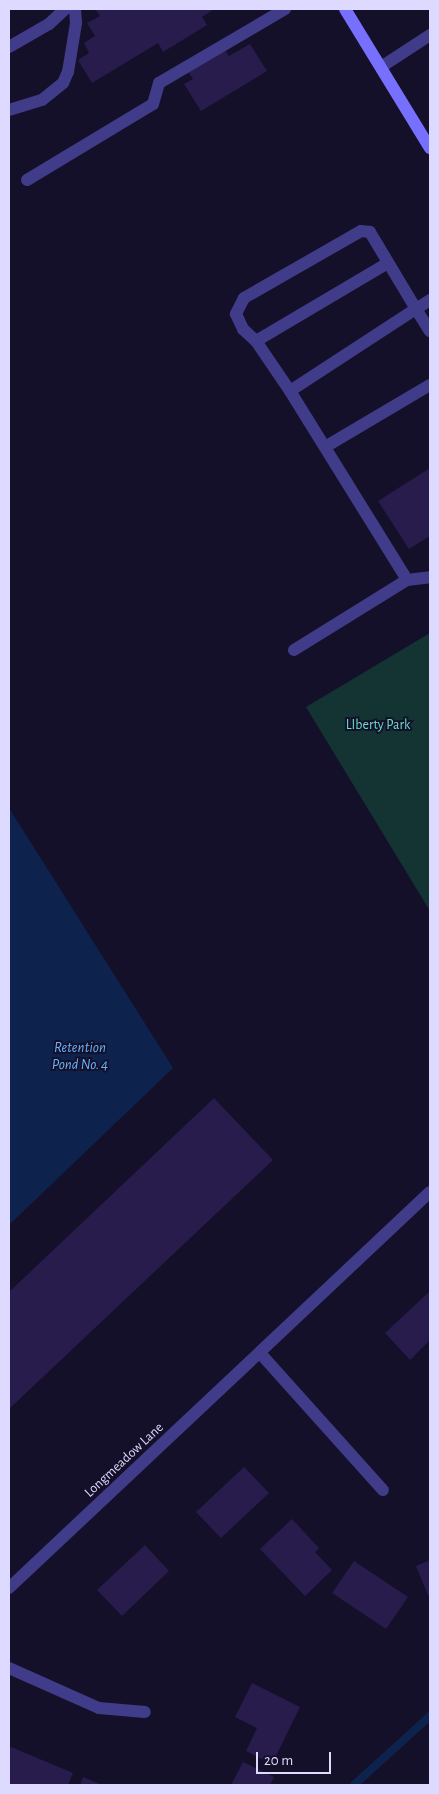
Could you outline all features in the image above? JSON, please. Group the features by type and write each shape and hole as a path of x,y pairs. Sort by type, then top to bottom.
{"main road":[{"path":"345,9 430,148"}],"street":[{"path":"9,47 49,24 65,9"},
{"path":"9,110 42,100 63,84 68,72 76,23 75,9"},
{"path":"28,180 152,104 159,84 285,9"},
{"path":"381,67 430,35"},
{"path":"408,580 290,391 256,341 243,329 236,314 244,298 361,231 370,232 430,331"},
{"path":"256,341 388,263"},
{"path":"290,391 430,300"},
{"path":"325,447 430,385"},
{"path":"294,650 408,580 430,577"},
{"name":"Longmeadow Lane","path":"9,1588 430,1192"},
{"path":"260,1353 383,1490"},
{"path":"9,1668 98,1708 145,1712"}],"green space":[{"name":"LIberty Park","path":"430,633 430,911 306,707"}],"water":[{"name":"Retention Pond No. 4","path":"9,808 173,1068 9,1225"}],"building":[{"path":"95,9 214,9 202,17 207,25 163,52 158,43 92,83 78,60 89,53 84,43 95,36 87,23 100,16"},
{"path":"250,44 267,71 201,111 184,84 193,79 188,71 224,49 229,56"},
{"path":"430,468 430,536 409,549 378,501"},
{"path":"214,1098 273,1160 9,1409 9,1292"},
{"path":"430,1291 430,1340 410,1360 385,1333"},
{"path":"244,1467 269,1493 221,1538 196,1512"},
{"path":"292,1519 319,1548 315,1552 332,1570 305,1596 260,1549"},
{"path":"145,1545 169,1571 122,1616 97,1590"},
{"path":"430,1560 430,1600 416,1566"},
{"path":"354,1561 408,1597 386,1629 332,1593"},
{"path":"252,1683 300,1707 272,1764 246,1751 257,1728 235,1717"},
{"path":"11,1747 73,1773 68,1785 9,1784 9,1752"},
{"path":"243,1762 274,1777 270,1785 231,1785"},
{"path":"83,1777 102,1785 80,1785"}],"waterway":[{"path":"354,1785 430,1716"}]}
